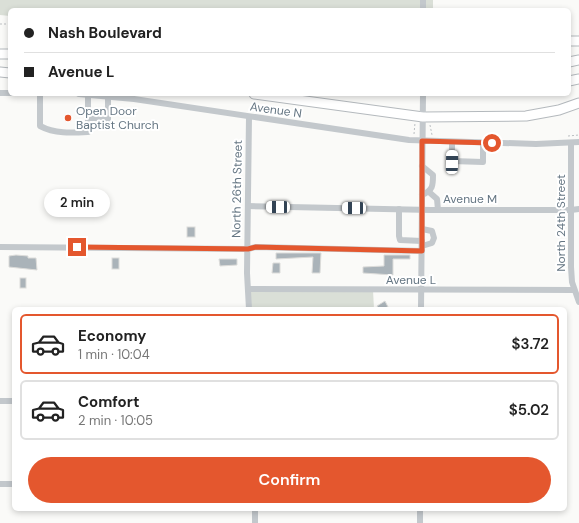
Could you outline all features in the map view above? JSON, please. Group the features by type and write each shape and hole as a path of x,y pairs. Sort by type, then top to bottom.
{"highway":[{"path":"269,96 422,117 526,116 559,110 579,103"}],"street":[{"path":"40,96 40,126 50,131 88,132 88,96"},
{"path":"88,118 108,119 108,96"},
{"name":"Avenue N","path":"108,96 422,141 483,143 579,142"},
{"path":"421,307 423,96"},
{"name":"North 26th Street","path":"249,117 249,307"},
{"path":"452,142 452,162 483,162 483,143"},
{"name":"North 24th Street","path":"572,143 571,267 574,290 579,302"},
{"path":"422,166 433,175 433,187 429,192 422,195"},
{"path":"572,168 579,167"},
{"path":"429,192 437,198 438,210"},
{"name":"Avenue M","path":"248,206 422,210 579,209"},
{"path":"399,209 400,240 422,246"},
{"path":"0,247 248,249 256,247 422,246 432,243 434,238 432,231 422,229"},
{"name":"Avenue L","path":"248,289 422,291 574,290"},
{"path":"0,401 12,401"},
{"path":"0,484 12,484"},
{"path":"255,511 255,523"},
{"path":"420,511 420,523"}],"shaded area":[{"path":"0,0 433,0 433,8 8,8 8,16 0,15"},
{"path":"248,289 373,290 374,307 249,307"}],"building":[{"path":"187,227 195,227 195,237 187,237"},
{"path":"276,253 321,253 320,273 312,273 313,257 276,259"},
{"path":"16,255 36,258 37,270 9,267 9,256"},
{"path":"384,255 410,255 410,259 393,259 393,275 363,273 363,267 384,266"},
{"path":"112,258 119,258 119,269 112,269"},
{"path":"219,259 237,259 237,265 220,266"},
{"path":"273,263 280,263 280,273 272,273"},
{"path":"20,278 26,278 26,288 20,288"},
{"path":"385,301 388,307 378,307"}],"place":[{"name":"Open Door Baptist Church","path":"68,118"}],"route":[{"path":"77,247 248,249 256,247 422,251 422,141 492,143"}]}
